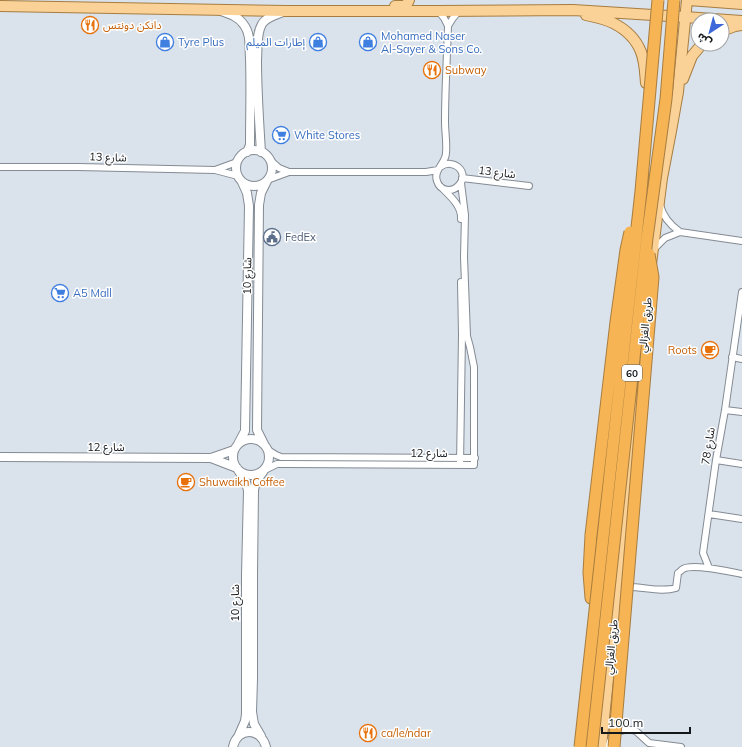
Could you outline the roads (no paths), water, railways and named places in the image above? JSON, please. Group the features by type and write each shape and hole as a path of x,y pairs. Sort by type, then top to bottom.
{"highway":[{"name":"طريق الغزالي","path":"578,745 641,191 658,0"},
{"name":"طريق الغزالي","path":"592,747 647,238 666,99 674,0"},
{"path":"591,598 589,573 591,535 616,322 626,250 641,191"},
{"path":"614,747 653,277 647,238"}],"main road":[{"path":"330,10 344,5 403,6 407,4 409,0"},
{"name":"طريق الغزالي","path":"578,745 591,598 634,221 653,0"},
{"path":"688,0 742,4"},
{"name":"طريق الغزالي","path":"601,747 653,250 662,178 678,92 685,16 688,0"},
{"path":"0,6 287,11 330,10 438,12 573,10 685,16 742,21"},
{"path":"573,10 613,23 631,36 641,53 646,83"},
{"path":"730,28 742,25"},
{"path":"678,92 695,52"}],"street":[{"path":"217,9 238,19 245,26 249,36 250,145 247,152"},
{"path":"261,152 257,70 258,34 261,25 268,18 287,11"},
{"path":"448,26 459,11"},
{"path":"438,12 444,18 448,26 445,124 446,154 436,177 440,186 450,190 458,186 462,180"},
{"path":"289,172 279,168 267,155 254,150 241,156 237,162 236,169 240,179 248,185 254,187 262,185 268,180 281,174 289,172 430,172 446,164 453,164"},
{"path":"446,154 453,164 461,171 462,180 465,215 464,257 467,336 474,367 475,458"},
{"path":"268,180 273,168 271,161"},
{"name":"شارع 13","path":"215,170 237,162"},
{"name":"شارع 13","path":"0,167 215,170 240,179"},
{"path":"421,172 431,177 440,186 454,201 462,215 460,257 462,335 460,462"},
{"name":"شارع 10","path":"236,447 246,431 247,366 248,206 247,193 240,179"},
{"name":"شارع 10","path":"266,447 257,430 257,365 259,205 261,193 268,180"},
{"name":"شارع 13","path":"462,180 529,186"},
{"path":"659,203 663,215 675,229 680,232 742,241"},
{"path":"653,250 665,238 680,232"},
{"name":"شارع 78","path":"709,568 703,553 742,292"},
{"path":"732,357 742,359"},
{"path":"461,365 474,367"},
{"path":"725,410 742,412"},
{"path":"254,439 266,447 270,455 270,460 264,471 253,476 243,473 238,469 234,462 233,456 236,447 243,441 254,439"},
{"name":"شارع 12","path":"211,458 236,447"},
{"name":"شارع 12","path":"264,471 277,464 460,462 475,458 474,465 460,462 281,457 266,447"},
{"name":"شارع 12","path":"0,457 211,458 238,469"},
{"path":"716,460 742,464"},
{"name":"شارع 10","path":"238,469 246,482 248,491 254,679 252,712 254,724 265,742 266,747"},
{"name":"شارع 10","path":"233,747 245,721 246,714 254,486 264,471"},
{"path":"709,514 742,519"},
{"path":"617,593 621,588 625,587 662,589 676,588 678,573 684,568 709,568 742,574"},
{"path":"608,747 612,736 616,732 624,730 633,730 637,732 649,743 681,747"},
{"path":"238,737 243,733 249,732 256,733 261,736"}],"place":[{"name":"دانكن دونتس","path":"90,25"},
{"name":"Tyre Plus","path":"165,42"},
{"name":"إطارات الميلم","path":"318,42"},
{"name":"Mohamed Naser Al-Sayer & Sons Co.","path":"368,42"},
{"name":"Subway","path":"432,70"},
{"name":"White Stores","path":"281,135"},
{"name":"FedEx","path":"272,237"},
{"name":"A5 Mall","path":"60,293"},
{"name":"Roots","path":"710,350"},
{"name":"Shuwaikh Coffee","path":"186,482"},
{"name":"ca/le/ndar","path":"368,733"}]}
